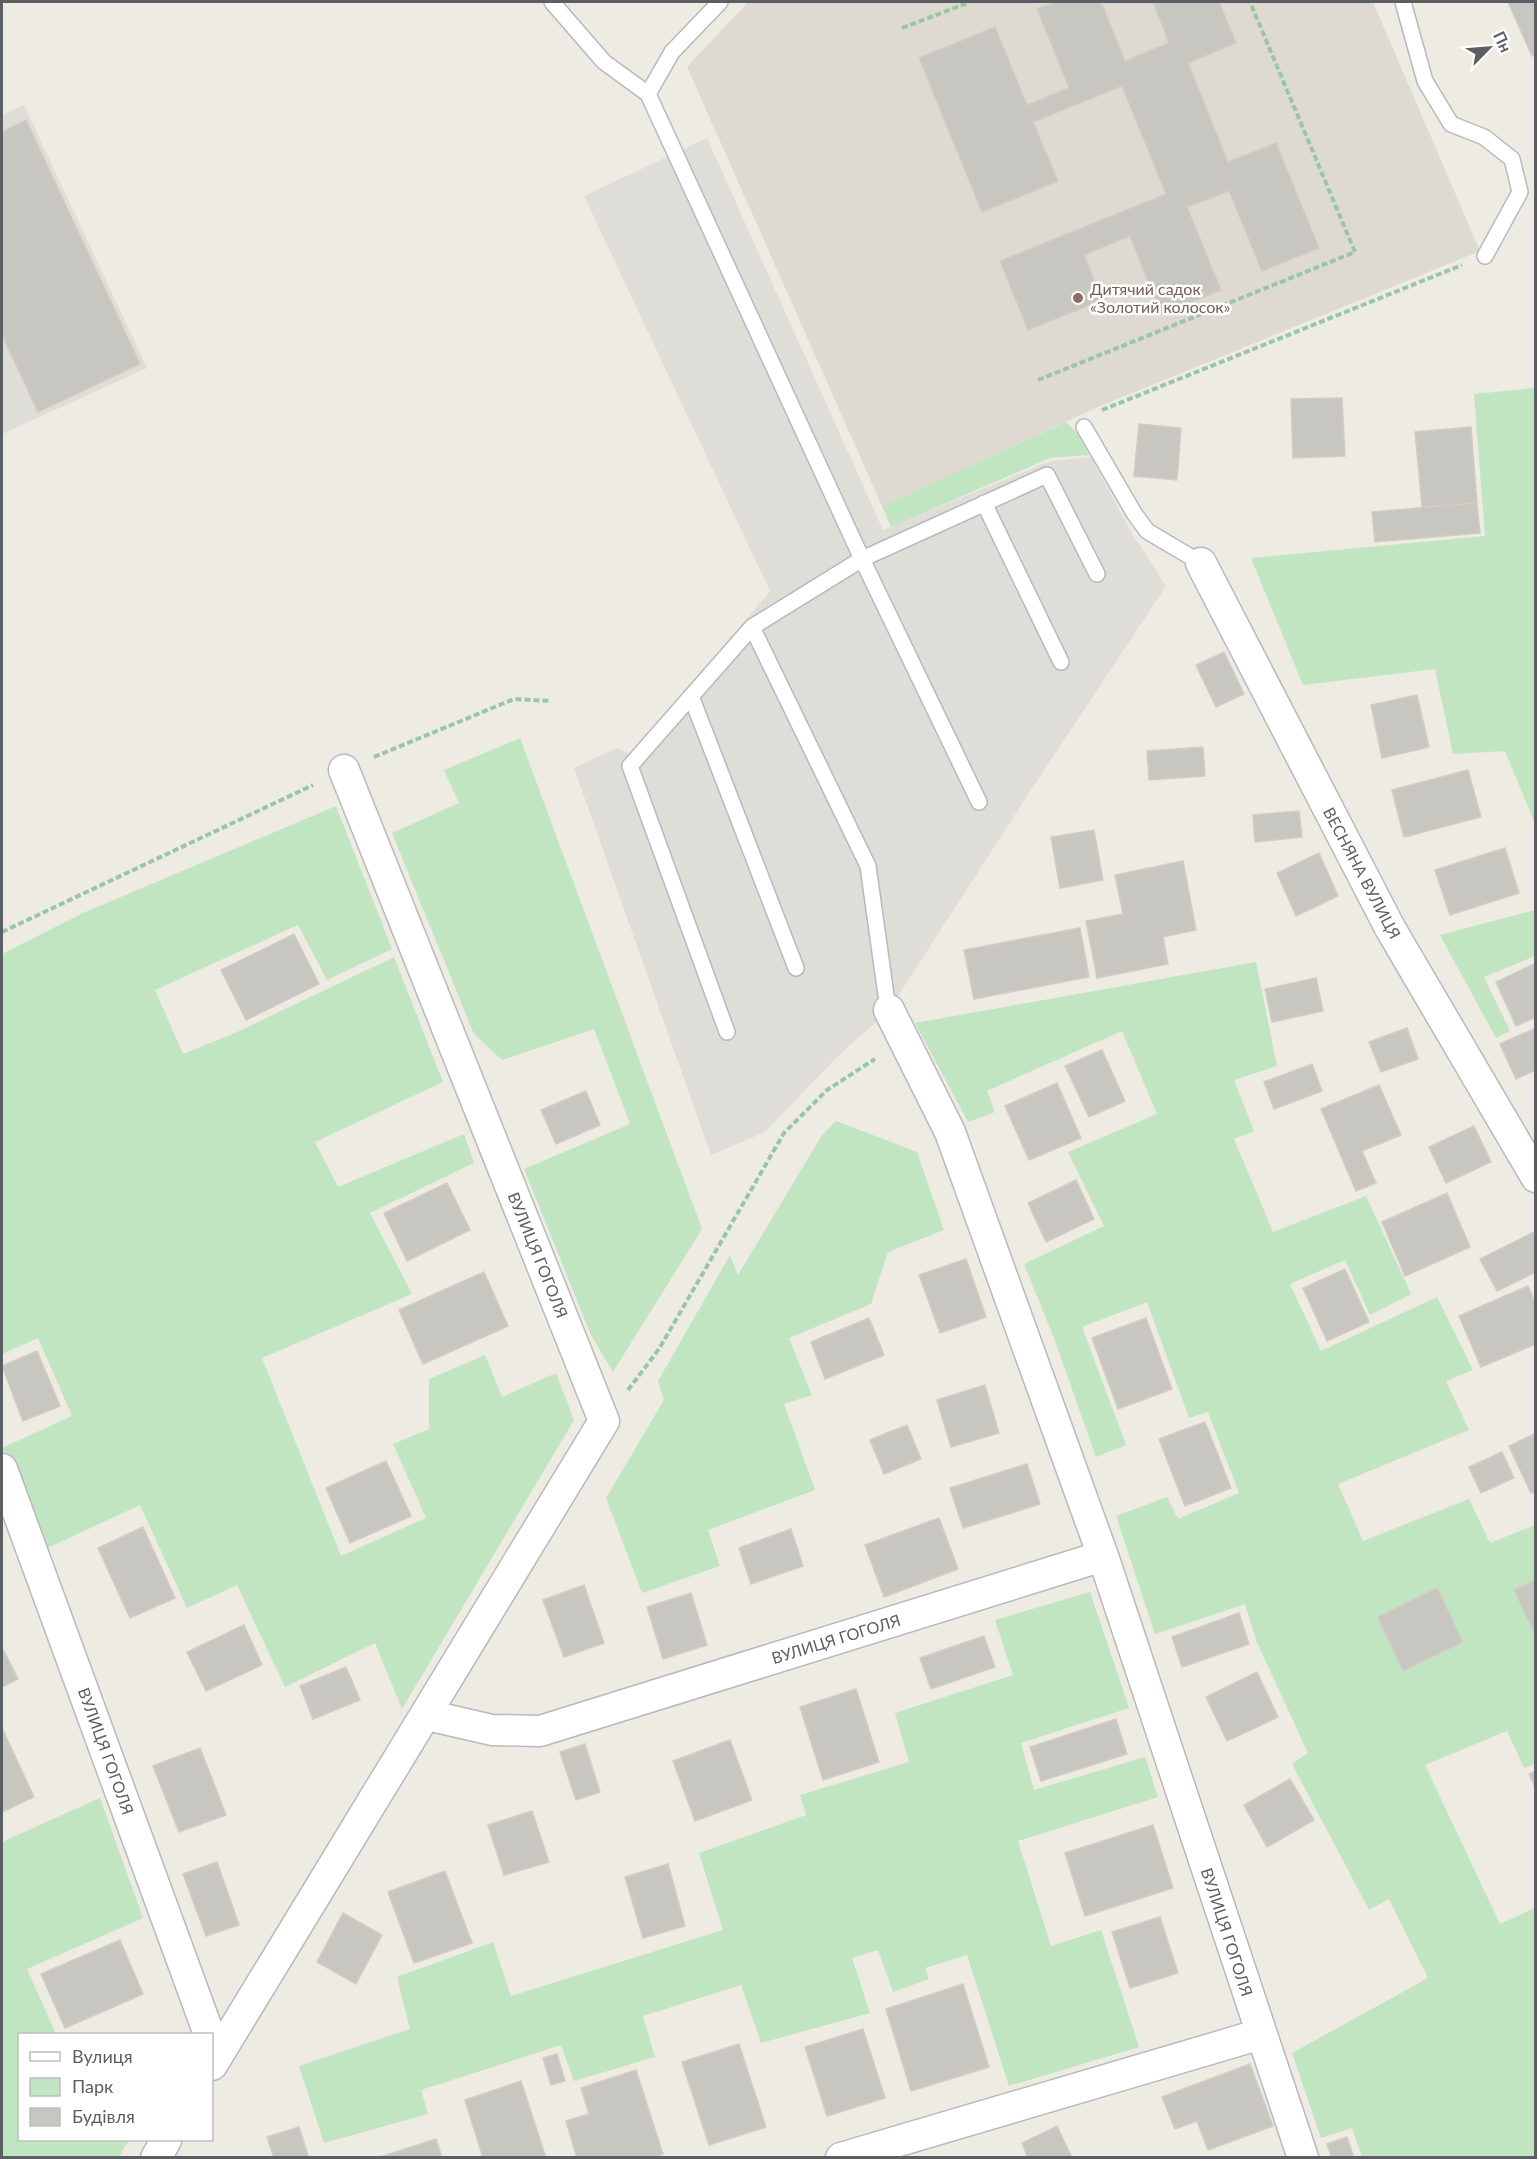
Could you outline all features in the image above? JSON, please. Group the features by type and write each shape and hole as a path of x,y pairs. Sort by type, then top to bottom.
{"street":[{"name":"ВЕСНЯНА ВУЛИЦЯ","path":"1201,563 1390,928 1536,1177"},
{"name":"ВУЛИЦЯ ГОГОЛЯ","path":"213,2047 427,1715 604,1421 344,770"},
{"name":"ВУЛИЦЯ ГОГОЛЯ","path":"888,1003 950,1132 1103,1556 1303,2157"},
{"name":"ВУЛИЦЯ ГОГОЛЯ","path":"2,1469 206,2033"},
{"name":"ВУЛИЦЯ ГОГОЛЯ","path":"427,1715 492,1730 540,1731 1103,1556"},
{"path":"841,2157 1261,2034"},
{"path":"156,2157 165,2141"}],"lane":[{"path":"552,2 604,62 648,94 862,559 980,802"},
{"path":"648,94 672,52 720,2"},
{"path":"1403,2 1425,81 1451,124 1484,137 1512,159 1520,192 1485,256"},
{"path":"1084,427 1147,531 1201,563"},
{"path":"728,1032 630,766 752,627 862,559 1047,475 1097,574"},
{"path":"984,503 1061,662"},
{"path":"752,627 868,866 888,1003"},
{"path":"691,696 796,968"}],"path":[{"path":"902,28 970,2"},
{"path":"1038,380 1355,252 1250,2"},
{"path":"1084,427 1097,412 1485,256"},
{"path":"2,932 344,770 514,699 551,701"},
{"path":"604,1421 659,1349 784,1133 827,1090 875,1058"}],"shaded area":[{"name":"Дитячий садок «Золотий колосок»","path":"748,2 1373,2 1480,251 1098,407 882,506 687,67"},
{"path":"24,105 147,368 2,434 2,115"},
{"path":"707,138 883,530 1050,461 1091,457 1130,530 1166,586 889,1010 836,1058 765,1132 711,1155 574,768 617,748 633,756 770,591 584,196"}],"green space":[{"path":"1536,388 1535,824 1505,751 1453,754 1435,669 1303,685 1251,558 1485,536 1474,394"},
{"path":"1066,422 1078,434 1089,455 1050,458 891,527 882,506"},
{"path":"520,738 702,1229 613,1372 591,1335 524,1169 630,1124 594,1029 502,1060 474,1034 392,833 459,803 444,770"},
{"path":"336,806 392,949 327,980 298,925 155,990 183,1054 237,1032 394,957 443,1082 315,1142 338,1187 464,1134 474,1163 370,1213 412,1294 262,1358 341,1556 426,1518 393,1444 429,1429 429,1379 485,1355 502,1397 556,1373 574,1420 402,1709 375,1643 285,1687 237,1585 187,1608 140,1505 43,1550 2,1448 72,1416 38,1338 2,1354 2,954 83,913"},
{"path":"1535,910 1535,956 1484,977 1510,1031 1496,1038 1440,935"},
{"path":"1256,962 1277,1066 1234,1080 1254,1131 1234,1139 1273,1232 1366,1196 1411,1294 1370,1315 1345,1260 1290,1284 1321,1351 1437,1297 1473,1370 1446,1381 1469,1430 1338,1484 1363,1541 1469,1499 1490,1543 1535,1525 1535,1764 1524,1768 1507,1731 1425,1765 1500,1924 1535,1908 1535,2157 1362,2157 1352,2128 1321,2138 1292,2053 1428,1978 1389,1899 1369,1910 1292,1764 1308,1753 1256,1640 1245,1604 1155,1634 1116,1516 1167,1497 1178,1519 1239,1493 1208,1412 1189,1418 1147,1302 1082,1327 1126,1445 1096,1457 1054,1338 1024,1264 1104,1226 1068,1152 1157,1114 1122,1031 987,1091 995,1112 968,1122 915,1023"},
{"path":"836,1121 917,1152 944,1230 888,1252 871,1304 789,1338 812,1395 784,1404 815,1490 708,1530 720,1566 642,1593 606,1498 664,1400 658,1381 730,1255 738,1275 822,1135"},
{"path":"1090,1592 1129,1708 1021,1743 1034,1790 1145,1757 1158,1797 1018,1841 1051,1946 1101,1930 1139,2047 1009,2086 967,1955 925,1968 929,1979 893,1992 878,1950 852,1958 870,2013 761,2043 741,1985 643,2016 655,2057 574,2081 561,2045 421,2090 428,2114 324,2143 299,2066 410,2029 397,1977 493,1942 511,1996 723,1930 699,1853 806,1815 800,1795 909,1762 895,1713 1013,1675 995,1620"},
{"path":"100,1798 143,1918 27,1969 56,2033 18,2033 18,2141 128,2141 119,2157 2,2157 2,1842"}],"building":[{"path":"1055,2 1101,2 1125,61 1169,43 1153,2 1219,2 1236,43 1188,63 1228,162 1276,143 1319,248 1262,271 1229,191 1187,207 1221,290 1161,314 1130,236 1084,255 1102,300 1028,330 1000,261 1166,194 1122,86 1033,122 1058,181 982,212 919,58 995,27 1027,105 1069,88 1037,9"},
{"path":"1508,2 1536,2 1536,54 1532,56"},
{"path":"26,120 140,364 38,412 2,335 2,132"},
{"path":"1342,398 1345,456 1293,458 1291,399"},
{"path":"1139,424 1181,428 1177,480 1134,476"},
{"path":"1471,427 1477,503 1422,507 1415,432"},
{"path":"1477,503 1480,533 1375,542 1372,512"},
{"path":"1224,652 1244,694 1216,707 1196,665"},
{"path":"1417,695 1429,747 1382,758 1371,705"},
{"path":"1203,747 1205,776 1149,780 1147,751"},
{"path":"1468,770 1481,817 1404,837 1392,790"},
{"path":"1299,811 1302,837 1255,842 1253,815"},
{"path":"1094,830 1103,880 1060,888 1051,837"},
{"path":"1505,848 1519,893 1450,915 1435,870"},
{"path":"1319,853 1338,896 1296,916 1277,873"},
{"path":"1183,861 1196,930 1163,937 1168,964 1097,978 1086,921 1123,914 1115,875"},
{"path":"1080,928 1089,977 974,999 964,950"},
{"path":"294,934 319,984 246,1020 221,970"},
{"path":"1536,963 1536,1017 1516,1026 1496,982"},
{"path":"1316,978 1323,1011 1272,1022 1265,989"},
{"path":"1407,1028 1418,1059 1381,1072 1369,1042"},
{"path":"1536,1028 1536,1070 1516,1079 1500,1044"},
{"path":"1102,1050 1125,1101 1089,1117 1065,1066"},
{"path":"1312,1064 1322,1091 1274,1109 1264,1082"},
{"path":"1057,1083 1081,1138 1029,1160 1005,1106"},
{"path":"1379,1085 1401,1135 1362,1151 1376,1183 1356,1191 1321,1109"},
{"path":"586,1091 600,1125 556,1144 541,1110"},
{"path":"1474,1126 1491,1162 1446,1183 1429,1147"},
{"path":"1076,1180 1094,1219 1046,1242 1028,1203"},
{"path":"447,1183 470,1230 407,1261 384,1213"},
{"path":"1447,1193 1470,1247 1405,1276 1382,1222"},
{"path":"1534,1232 1536,1272 1497,1291 1480,1259"},
{"path":"966,1259 986,1317 940,1333 919,1275"},
{"path":"1345,1269 1369,1322 1327,1341 1303,1288"},
{"path":"484,1272 508,1326 423,1364 399,1310"},
{"path":"1528,1286 1536,1305 1536,1344 1481,1367 1459,1316"},
{"path":"869,1318 884,1355 825,1379 811,1342"},
{"path":"1146,1318 1172,1389 1118,1409 1092,1338"},
{"path":"37,1351 60,1406 23,1421 2,1366"},
{"path":"985,1385 999,1433 951,1447 937,1400"},
{"path":"1205,1422 1231,1488 1185,1506 1159,1439"},
{"path":"907,1425 921,1459 884,1474 870,1440"},
{"path":"1536,1433 1536,1491 1531,1493 1509,1446"},
{"path":"1502,1452 1514,1478 1481,1493 1469,1467"},
{"path":"386,1461 411,1516 350,1543 326,1488"},
{"path":"1027,1464 1040,1504 963,1528 950,1488"},
{"path":"939,1518 958,1569 884,1597 865,1545"},
{"path":"143,1527 175,1598 130,1618 98,1548"},
{"path":"791,1529 803,1566 751,1584 739,1548"},
{"path":"1536,1580 1536,1636 1514,1590"},
{"path":"584,1585 604,1643 564,1657 543,1600"},
{"path":"1437,1588 1463,1642 1403,1671 1378,1617"},
{"path":"691,1593 707,1645 663,1659 647,1607"},
{"path":"1239,1613 1249,1644 1182,1667 1172,1637"},
{"path":"244,1625 262,1665 206,1691 187,1652"},
{"path":"984,1636 995,1667 931,1689 920,1658"},
{"path":"4,1651 18,1679 2,1687 2,1652"},
{"path":"346,1667 360,1700 313,1719 300,1686"},
{"path":"1257,1672 1278,1717 1227,1741 1206,1697"},
{"path":"856,1689 879,1762 823,1780 800,1707"},
{"path":"1116,1719 1127,1754 1041,1781 1030,1747"},
{"path":"2,1728 34,1797 2,1812"},
{"path":"730,1740 752,1800 695,1821 673,1761"},
{"path":"585,1744 600,1792 576,1800 560,1752"},
{"path":"200,1748 226,1815 179,1832 153,1766"},
{"path":"1536,1771 1536,1790 1529,1774"},
{"path":"1290,1779 1314,1820 1267,1847 1244,1805"},
{"path":"532,1811 549,1862 504,1875 488,1825"},
{"path":"1153,1825 1173,1888 1085,1916 1065,1853"},
{"path":"217,1862 239,1925 206,1936 183,1874"},
{"path":"668,1864 685,1926 643,1938 625,1877"},
{"path":"445,1871 472,1943 414,1963 388,1892"},
{"path":"343,1913 382,1935 356,1984 317,1962"},
{"path":"1160,1917 1178,1973 1130,1988 1112,1932"},
{"path":"120,1940 143,1994 65,2028 41,1974"},
{"path":"963,1984 989,2067 911,2091 886,2009"},
{"path":"863,2029 885,2098 827,2116 805,2047"},
{"path":"739,2044 766,2127 709,2145 682,2062"},
{"path":"557,2054 565,2081 551,2085 543,2058"},
{"path":"1250,2064 1273,2126 1208,2150 1197,2121 1175,2129 1162,2097"},
{"path":"636,2070 663,2154 653,2158 577,2158 566,2121 589,2114 581,2088"},
{"path":"521,2081 546,2158 483,2158 465,2100"},
{"path":"1057,2126 1072,2158 1028,2158 1022,2143"},
{"path":"299,2127 309,2158 274,2158 267,2137"},
{"path":"1347,2137 1354,2158 1332,2158 1327,2144"},
{"path":"436,2139 442,2158 377,2158"}],"place":[{"name":"Дитячий садок «Золотий колосок»","path":"1078,298"}]}
